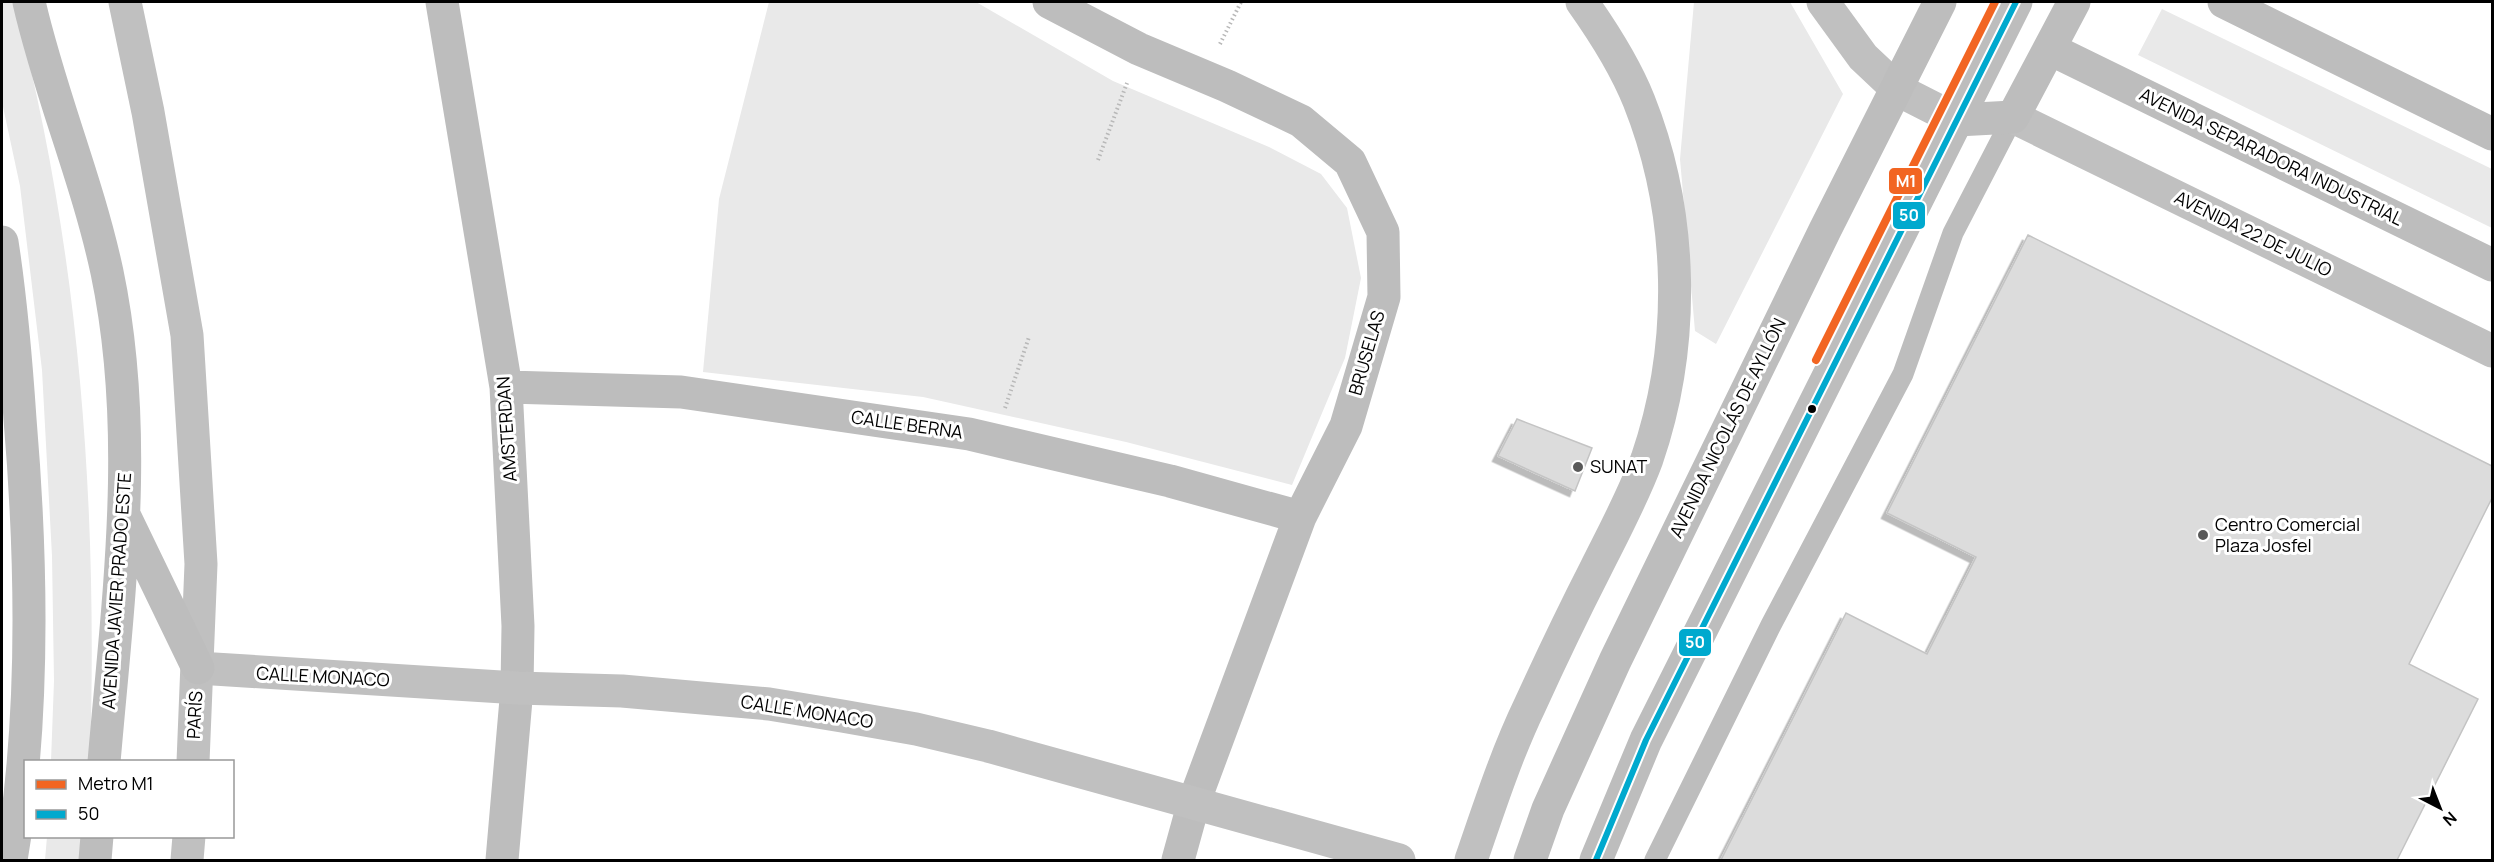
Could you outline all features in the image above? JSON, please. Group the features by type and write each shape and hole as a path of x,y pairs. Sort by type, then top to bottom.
{"main road":[{"name":"AVENIDA JAVIER PRADO ESTE","path":"29,2 40,51 90,198 108,274 119,352 124,407 125,517 104,760"},
{"name":"AMSTERDAN","path":"442,2 506,387 518,626 517,688 502,861"},
{"name":"BRUSELAS","path":"1049,2 1139,49 1204,76 1301,122 1350,162 1383,232 1384,297 1346,426 1300,517 1194,802 1178,861"},
{"name":"AVENIDA NICOLÁS DE AYLLÓN","path":"1530,861 1548,809 1615,661 1825,230 1898,90 1940,2"},
{"path":"1596,861 1646,740 2016,2"},
{"path":"1957,120 2013,117 2074,2"},
{"path":"2224,2 2493,134"},
{"name":"AVENIDA SEPARADORA INDUSTRIAL","path":"2050,49 2493,265"},
{"path":"2,242 20,415 28,585 26,699 10,821 11,861"},
{"name":"CALLE BERNA","path":"506,387 681,392 995,440 1170,481 1300,517"},
{"path":"125,517 198,668"},
{"path":"95,861 97,838"}],"street":[{"name":"PARÍS","path":"125,2 148,112 187,335 201,564 193,760"},
{"path":"1471,861 1528,708 1631,499 1658,425 1672,350 1674,261 1669,211 1653,138 1622,64 1582,2"},
{"path":"1823,2 1863,57 1898,90 1957,120"},
{"name":"AVENIDA 22 DE JULIO","path":"2013,117 2493,351"},
{"name":"CALLE MONACO","path":"198,668 517,688 622,691 769,704 916,729 988,746 1399,861"},
{"path":"187,861 189,838"}],"lane":[{"path":"1655,861 1771,625 1903,374 1953,233 2013,117"}],"path":[{"path":"1204,76 1241,2"},
{"path":"1098,160 1139,49"},
{"path":"995,440 1029,337"}],"shaded area":[{"path":"2,2 14,2 37,95 55,189 80,378 91,570 90,760 51,760 54,681 52,556 42,370 20,186 2,102"},
{"path":"769,2 976,2 1113,81 1269,147 1321,174 1347,208 1361,278 1345,358 1292,485 1126,442 923,397 703,372 719,199"},
{"path":"1694,2 1790,2 1843,94 1716,344 1695,331 1680,159"},
{"path":"2162,9 2492,169 2492,228 2138,55"},
{"path":"47,838 84,838 82,860 45,860"}],"building":[{"name":"Centro Comercial Plaza Josfel","path":"2028,235 2492,466 2492,498 2409,664 2478,699 2397,860 1721,860 1846,613 1927,654 1976,557 1887,513"},
{"path":"1517,419 1592,448 1575,491 1498,456"}],"metro line":[{"name":"M1","path":"1816,360 1995,2"}],"transit line":[{"name":"50","path":"1596,860 1646,740 2016,2"}],"place":[{"name":"SUNAT","path":"1578,467"},
{"name":"Centro Comercial Plaza Josfel","path":"2203,535"}]}
